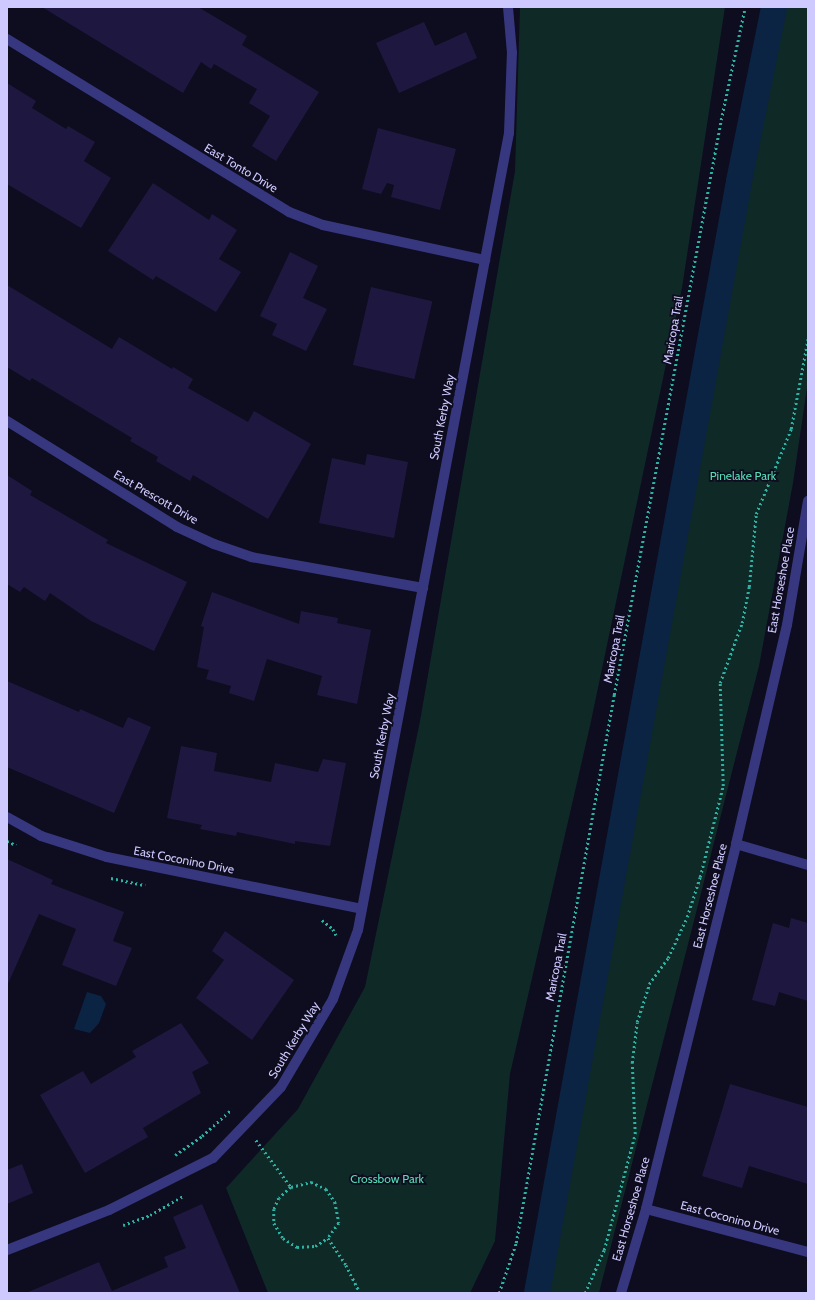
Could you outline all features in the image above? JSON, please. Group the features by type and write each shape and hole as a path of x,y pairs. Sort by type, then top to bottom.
{"street":[{"name":"South Kerby Way","path":"7,1250 109,1210 213,1158 282,1087 333,999 358,930 509,133 512,53 508,7"},
{"name":"East Tonto Drive","path":"7,39 289,212 323,225 485,260"},
{"name":"East Prescott Drive","path":"7,421 177,527 214,544 251,557 423,588"},
{"name":"East Horseshoe Place","path":"621,1293 646,1209 736,844 787,625 808,501"},
{"name":"East Coconino Drive","path":"7,817 41,836 107,858 362,909"},
{"path":"736,844 808,865"},
{"name":"East Coconino Drive","path":"646,1209 808,1252"}],"path":[{"name":"Maricopa Trail","path":"499,1293 516,1243 614,695 721,120 745,7"},
{"path":"585,1293 604,1250 635,1134 632,1062 637,1022 648,984 668,958 687,917 700,877 723,786 720,683 742,623 749,587 756,514 791,429 808,338"},
{"path":"321,919 333,929 337,939"},
{"path":"169,1159 202,1136 235,1107"},
{"path":"245,1125 291,1187"},
{"path":"311,1182 326,1189 335,1202 339,1223 328,1238 315,1246 297,1247 283,1238 274,1223 274,1209 279,1198 291,1187 311,1182"},
{"path":"328,1238 346,1265 360,1293"}],"green space":[{"name":"Crossbow Park","path":"520,7 725,7 682,288 590,726 510,1074 495,1241 470,1293 268,1293 226,1188 298,1109 365,987 420,721 515,171"},
{"name":"Pinelake Park","path":"779,7 808,7 808,381 793,483 759,666 599,1293 539,1293 555,1223"}],"water":[{"path":"87,992 101,996 106,1004 99,1023 90,1033 74,1029"}],"building":[{"path":"42,7 198,7 247,36 242,45 319,92 276,161 252,146 270,116 249,103 257,89 214,64 211,69 201,62 183,93"},
{"path":"424,22 435,46 466,32 477,58 399,93 376,43"},
{"path":"7,83 36,101 32,108 66,129 68,126 95,142 84,161 111,178 81,228 7,184"},
{"path":"378,128 456,149 440,210 391,197 394,185 387,183 381,194 362,189"},
{"path":"153,183 209,220 212,214 237,230 219,259 241,272 216,312 156,276 153,280 108,251"},
{"path":"290,252 318,266 303,298 327,309 306,351 272,335 277,324 260,316"},
{"path":"7,285 112,349 119,337 172,369 173,367 193,379 188,388 248,422 254,411 311,444 268,519 193,475 190,481 156,461 158,457 130,441 132,438 32,378 30,381 7,367"},
{"path":"371,287 432,301 414,379 353,365"},
{"path":"367,454 408,462 394,538 319,523 332,458 365,465"},
{"path":"7,475 32,491 30,495 108,540 106,543 187,582 154,651 91,621 50,593 45,601 24,587 20,592 7,584"},
{"path":"212,592 299,624 301,611 338,618 337,623 371,630 357,704 317,695 322,676 267,659 254,701 229,693 231,686 206,679 209,670 197,667 204,627 201,626"},
{"path":"7,681 79,712 80,709 123,728 128,717 151,727 114,813 7,767"},
{"path":"181,746 217,753 214,771 271,782 275,763 318,772 323,759 346,763 330,846 295,841 295,844 237,832 236,836 200,829 202,825 167,818"},
{"path":"7,859 53,880 51,884 124,912 113,941 132,948 116,986 62,965 76,929 39,914 7,986"},
{"path":"791,918 808,923 808,1001 779,992 775,1006 752,1000 773,923 789,928"},
{"path":"225,931 294,980 252,1040 196,998 224,960 212,951"},
{"path":"181,1023 209,1063 192,1072 201,1093 143,1128 148,1137 85,1173 40,1095 83,1071 91,1084 136,1057 132,1051"},
{"path":"730,1084 808,1107 808,1184 749,1166 742,1188 702,1176"},
{"path":"22,1164 33,1193 7,1204 7,1170"},
{"path":"202,1204 240,1293 26,1293 99,1262 112,1291 168,1267 164,1257 186,1248 173,1217"}],"waterway":[{"path":"537,1293 739,181 774,7"}]}
